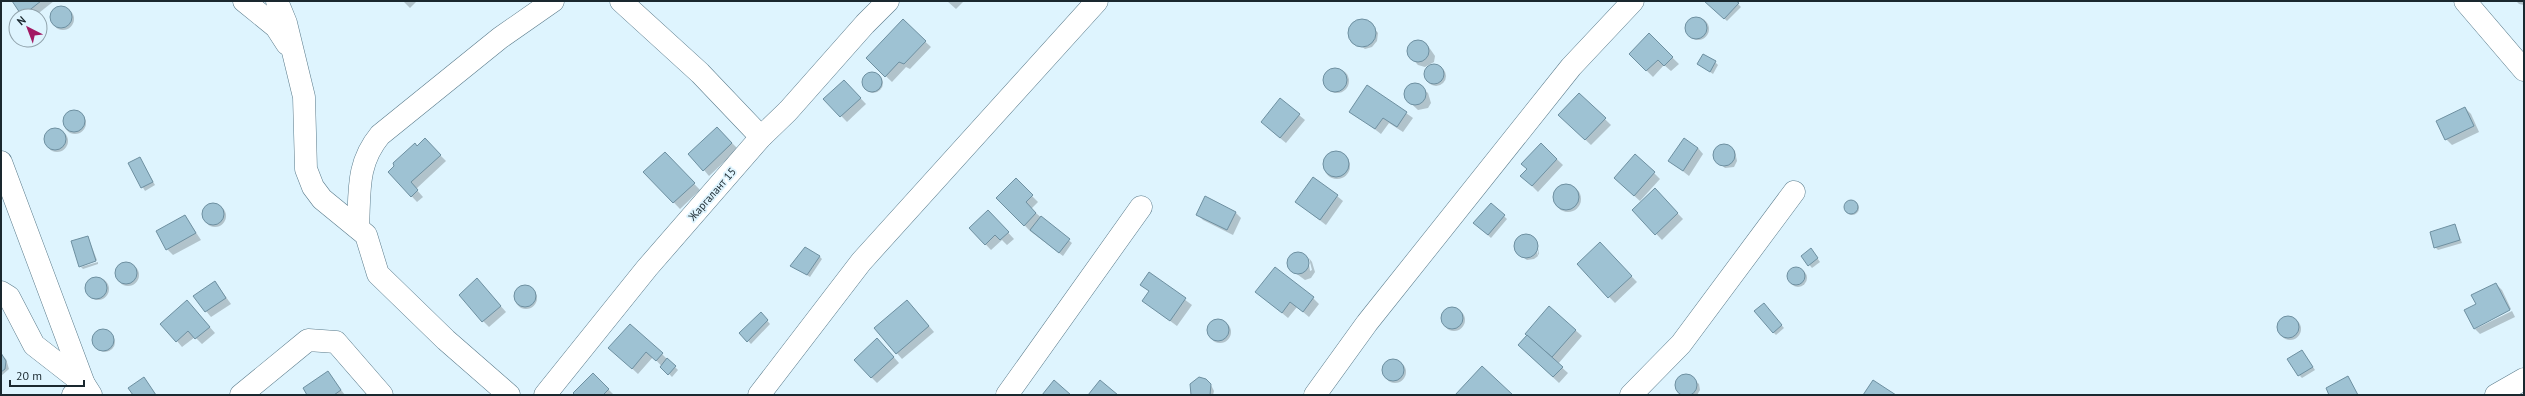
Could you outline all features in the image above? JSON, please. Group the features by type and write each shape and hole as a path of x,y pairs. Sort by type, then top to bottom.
{"street":[{"path":"244,1 276,27 292,52"},
{"path":"277,1 286,23 304,97 306,169 313,187 322,199 366,235 378,274 446,340 509,395"},
{"path":"358,228 362,165 368,149 380,135 500,38 553,1"},
{"path":"621,1 700,73 761,137"},
{"name":"Жаргалант 15","path":"545,395 647,268 761,137 788,111 865,24 888,1"},
{"path":"759,395 862,262 1097,1"},
{"path":"1315,395 1367,323 1571,67 1633,1"},
{"path":"2465,1 2524,70"},
{"path":"1,162 83,391"},
{"path":"1631,395 1681,344 1794,192"},
{"path":"1007,395 1141,207"},
{"path":"1,292 9,297 34,345 83,391"},
{"path":"241,395 308,340 336,342 382,395"},
{"path":"2496,395 2524,379"}],"building":[{"path":"12,1 41,1 32,8 17,8"},
{"path":"1704,1 1736,1 1739,3 1724,19"},
{"path":"61,6 69,9 72,17 69,25 61,28 53,25 50,17 53,9"},
{"path":"1696,17 1704,20 1707,28 1704,36 1696,39 1688,36 1685,28 1688,20"},
{"path":"903,19 926,41 904,64 899,62 885,77 866,58"},
{"path":"1362,19 1372,23 1376,33 1372,43 1362,47 1352,43 1348,33 1352,23"},
{"path":"1649,33 1673,57 1664,66 1658,60 1646,71 1629,54"},
{"path":"1418,40 1426,43 1429,51 1426,59 1418,62 1410,59 1407,51 1410,43"},
{"path":"1703,54 1716,61 1710,72 1697,64"},
{"path":"1430,64 1438,64 1444,70 1444,78 1438,84 1430,84 1424,78 1424,70"},
{"path":"1335,68 1344,71 1347,80 1344,89 1335,92 1326,89 1323,80 1326,71"},
{"path":"868,72 876,72 882,78 882,86 876,92 868,92 862,86 862,78"},
{"path":"844,80 861,98 840,117 823,99"},
{"path":"1415,83 1423,86 1426,94 1423,102 1415,105 1407,102 1404,94 1407,86"},
{"path":"1367,85 1407,112 1397,127 1383,118 1375,129 1349,112"},
{"path":"1579,93 1606,118 1585,140 1558,115"},
{"path":"1280,98 1300,114 1280,138 1261,122"},
{"path":"2465,107 2474,126 2445,140 2436,121"},
{"path":"74,110 82,113 85,121 82,129 74,132 66,129 63,121 66,113"},
{"path":"717,127 732,143 703,171 688,154"},
{"path":"55,128 63,131 66,139 63,147 55,150 47,147 44,139 47,131"},
{"path":"425,138 441,155 411,182 418,190 411,197 388,172 394,166 393,163 415,143 417,146"},
{"path":"1684,138 1698,148 1683,171 1668,161"},
{"path":"1541,143 1557,159 1532,186 1520,176 1527,169 1521,164"},
{"path":"1720,144 1728,144 1735,151 1735,159 1728,166 1720,166 1713,159 1713,151"},
{"path":"1336,151 1345,155 1349,164 1345,173 1336,177 1327,173 1323,164 1327,155"},
{"path":"665,152 695,183 673,203 643,172"},
{"path":"1635,154 1655,172 1634,196 1614,178"},
{"path":"140,157 153,182 141,188 128,163"},
{"path":"1313,177 1338,195 1320,220 1295,202"},
{"path":"1016,178 1033,195 1026,202 1036,213 1024,226 996,198"},
{"path":"1566,184 1575,188 1579,197 1575,206 1566,210 1557,206 1553,197 1557,188"},
{"path":"1655,188 1678,213 1655,235 1632,210"},
{"path":"1205,196 1236,212 1227,230 1196,215"},
{"path":"1848,200 1854,200 1858,204 1858,210 1854,214 1848,214 1844,210 1844,204"},
{"path":"213,203 221,206 224,214 221,222 213,225 205,222 202,214 205,206"},
{"path":"1491,203 1505,215 1488,235 1473,223"},
{"path":"988,210 1009,232 1000,240 995,235 985,245 969,228"},
{"path":"185,215 196,233 166,250 156,231"},
{"path":"1041,216 1070,239 1059,253 1030,230"},
{"path":"2455,224 2460,240 2434,248 2430,232"},
{"path":"1526,234 1534,238 1538,246 1534,254 1526,258 1518,254 1514,246 1518,238"},
{"path":"88,236 96,261 79,267 71,241"},
{"path":"1600,242 1632,276 1608,298 1577,264"},
{"path":"805,247 820,256 807,275 790,266"},
{"path":"1811,248 1818,258 1808,266 1801,256"},
{"path":"1298,252 1306,255 1309,263 1306,271 1298,274 1290,271 1287,263 1290,255"},
{"path":"126,262 134,265 137,273 134,281 126,284 118,281 115,273 118,265"},
{"path":"1275,267 1314,297 1303,312 1290,302 1282,313 1255,292"},
{"path":"1796,267 1802,270 1805,276 1802,282 1796,285 1790,282 1787,276 1790,270"},
{"path":"1149,272 1186,298 1170,321 1142,301 1149,291 1140,285"},
{"path":"96,277 104,280 107,288 104,296 96,299 88,296 85,288 88,280"},
{"path":"477,278 501,306 482,322 459,295"},
{"path":"215,281 226,298 205,312 193,296"},
{"path":"2496,283 2510,310 2474,329 2464,310 2476,304 2471,295"},
{"path":"525,285 533,288 536,296 533,304 525,307 517,304 514,296 517,288"},
{"path":"187,300 210,327 195,339 188,331 176,342 160,324"},
{"path":"907,300 929,326 896,354 874,328"},
{"path":"1764,303 1782,325 1773,333 1754,311"},
{"path":"1549,306 1576,330 1552,357 1525,334"},
{"path":"1448,307 1456,307 1463,314 1463,322 1456,329 1448,329 1441,322 1441,314"},
{"path":"761,312 768,320 747,342 739,333"},
{"path":"2288,316 2296,319 2299,327 2296,335 2288,338 2280,335 2277,327 2280,319"},
{"path":"1218,319 1226,322 1229,330 1226,338 1218,341 1210,338 1207,330 1210,322"},
{"path":"630,324 663,353 656,361 646,352 632,369 608,348"},
{"path":"103,329 107,330 113,336 113,344 107,350 103,351 99,350 93,344 92,340 93,336 99,330"},
{"path":"1527,335 1563,367 1553,377 1518,345"},
{"path":"877,338 894,357 871,378 854,360"},
{"path":"2302,350 2313,367 2298,376 2287,359"},
{"path":"1,353 6,361 5,369 1,372"},
{"path":"667,358 676,366 668,375 660,367"},
{"path":"1393,359 1401,362 1404,370 1401,378 1393,381 1385,378 1382,370 1385,362"},
{"path":"1482,366 1513,395 1455,395"},
{"path":"328,371 341,390 334,395 307,395 303,388"},
{"path":"593,373 609,389 603,395 575,395 573,393"},
{"path":"1686,374 1694,377 1697,385 1694,393 1686,396 1678,393 1675,385 1678,377"},
{"path":"2348,376 2358,395 2329,395 2326,388"},
{"path":"144,377 156,395 133,395 128,388"},
{"path":"1199,377 1206,379 1211,384 1210,395 1191,395 1190,384"},
{"path":"1054,380 1071,395 1042,395"},
{"path":"1100,380 1118,395 1088,395"},
{"path":"1873,380 1896,395 1863,395"}]}
